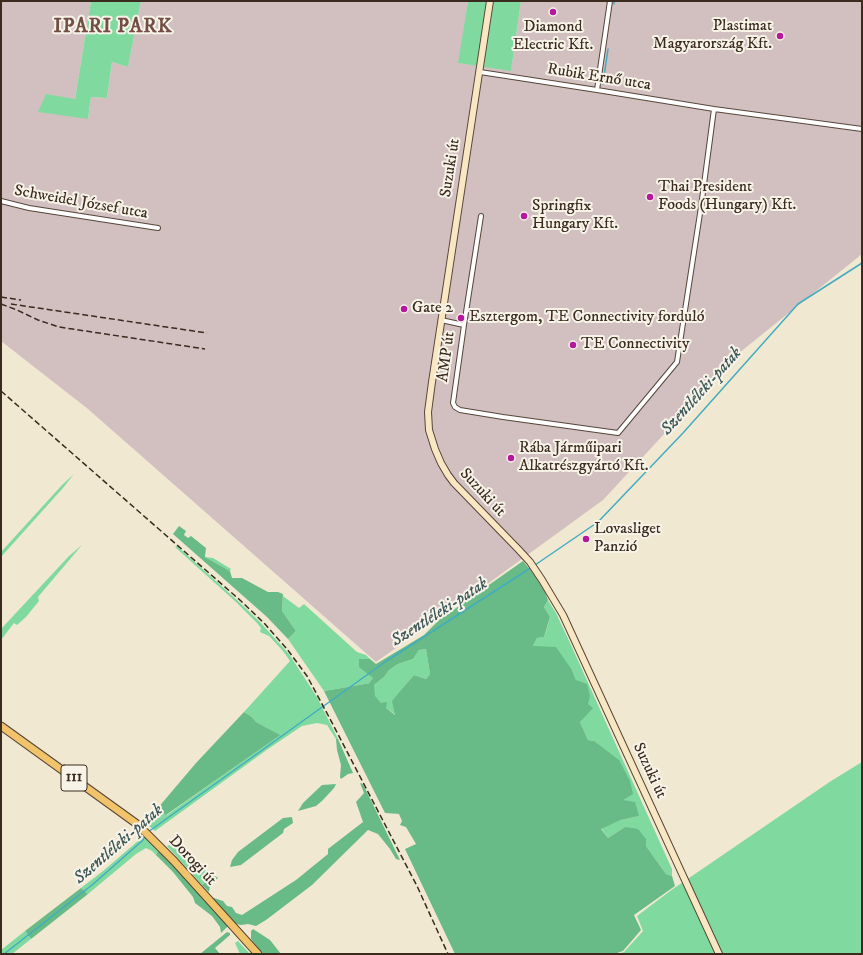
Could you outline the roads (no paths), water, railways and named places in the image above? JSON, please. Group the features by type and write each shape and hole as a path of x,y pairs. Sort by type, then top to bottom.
{"main road":[{"name":"Suzuki út","path":"490,1 441,320 428,412 429,430 435,449 448,475 530,562 563,615 720,954"},
{"name":"Dorogi út","path":"1,726 128,816 174,861 258,954"}],"street":[{"path":"598,90 610,1"},
{"name":"Rubik Ernő utca","path":"480,72 714,109 862,129"},
{"name":"AMP út","path":"481,216 464,325 453,403 454,407 460,410 618,433 677,362 714,109"},
{"name":"Schweidel József utca","path":"1,200 29,208 158,228"},
{"path":"441,320 464,325"}],"waterway":[{"path":"603,84 608,49"},
{"name":"Szentléleki-patak","path":"535,565 598,522 683,433 798,304 862,263"},
{"name":"Szentléleki-patak","path":"148,832 385,662 532,567"},
{"name":"Szentléleki-patak","path":"4,954 92,885 142,841 145,836"}],"railway":[{"path":"1,297 21,300"},
{"path":"1,304 38,320 59,327 205,349"},
{"path":"11,304 207,333"},
{"path":"1,391 241,601 265,624 287,649 307,676 329,717 417,886 448,954"}],"place":[{"name":"Diamond Electric Kft.","path":"553,12"},
{"name":"Plastimat Magyarország Kft.","path":"780,36"},
{"name":"Thai President Foods (Hungary) Kft.","path":"650,197"},
{"name":"Springfix Hungary Kft.","path":"524,216"},
{"name":"Gate 2","path":"404,309"},
{"name":"Esztergom, TE Connectivity forduló","path":"461,318"},
{"name":"TE Connectivity","path":"573,345"},
{"name":"Rába Járműipari Alkatrészgyártó Kft.","path":"511,458"},
{"name":"Lovasliget Panzió","path":"586,539"}],"district":[{"name":"IPARI PARK","path":"113,28"}]}
